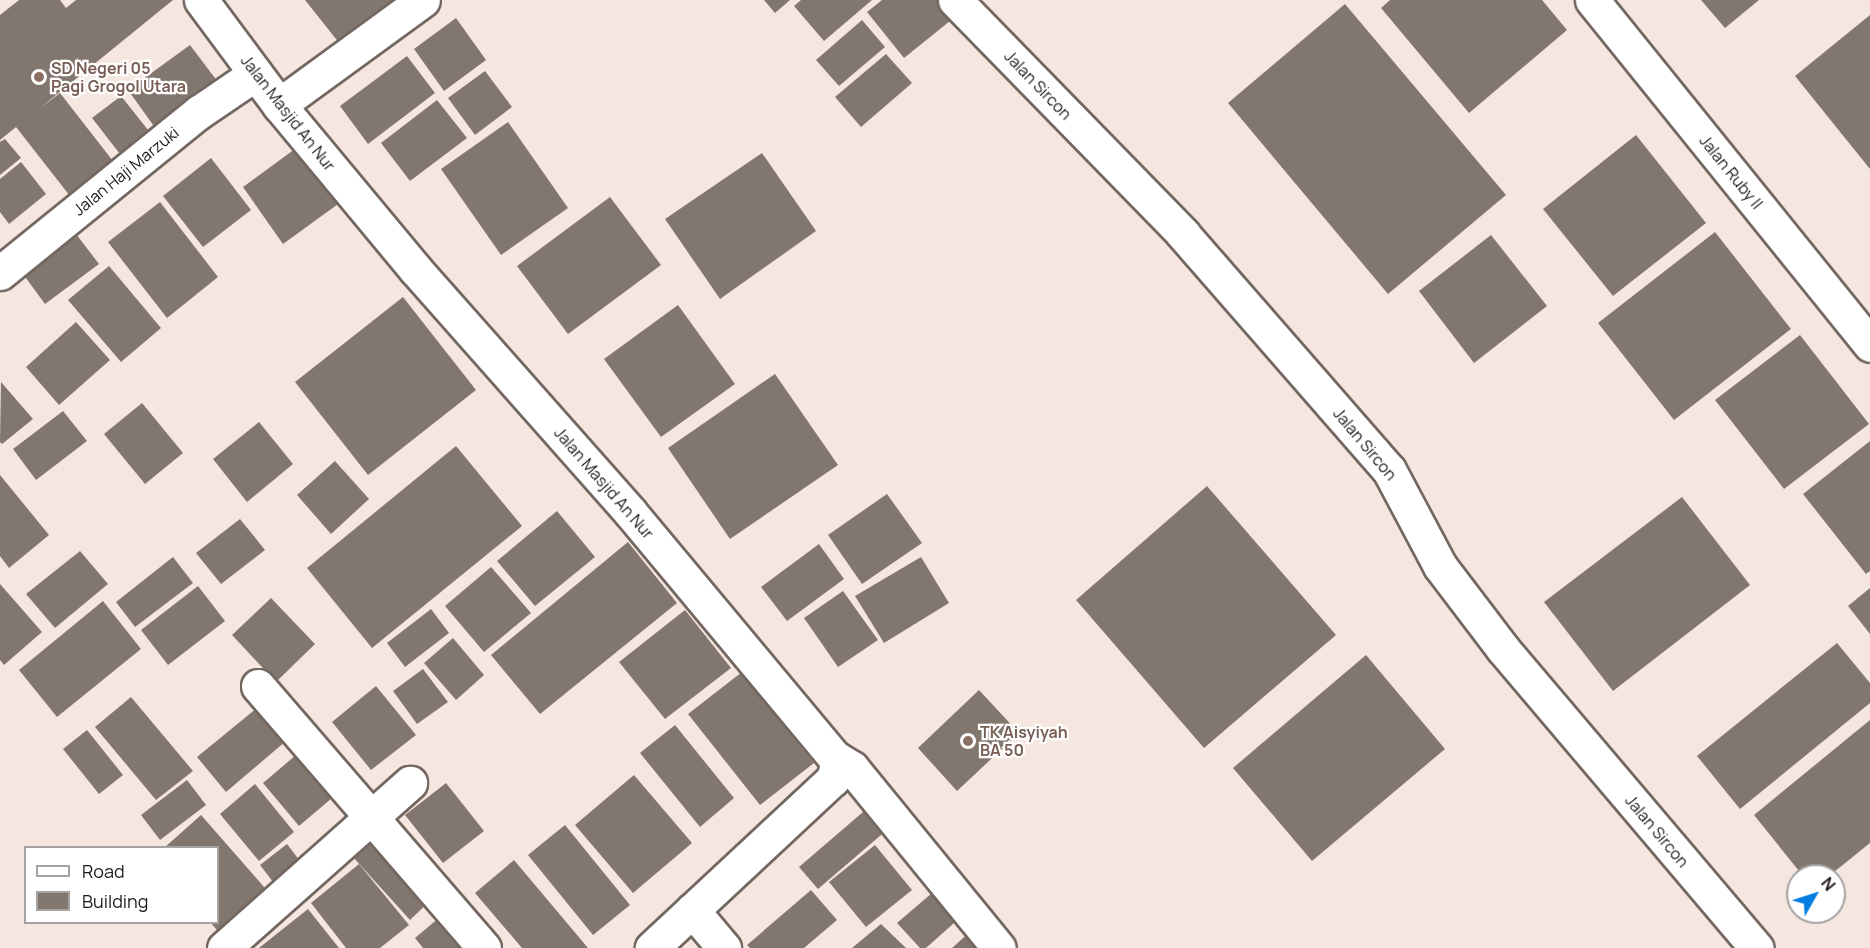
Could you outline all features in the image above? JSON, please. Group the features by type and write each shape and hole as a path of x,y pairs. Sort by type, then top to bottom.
{"street":[{"name":"Jalan Masjid An Nur","path":"201,0 279,105 416,270 630,512 834,757 852,768 999,948"},
{"path":"279,105 423,0"},
{"name":"Jalan Sircon","path":"955,0 1183,234 1389,470 1440,566 1503,649 1758,948"},
{"name":"Jalan Ruby II","path":"1592,0 1870,345"},
{"name":"Jalan Haji Marzuki","path":"0,273 199,112 255,74"},
{"path":"258,686 484,948"},
{"path":"651,948 833,778 837,765 834,757"},
{"path":"224,948 370,816 410,783"},
{"path":"693,910 724,948"}],"building":[{"name":"SD Negeri 05 Pagi Grogol Utara","path":"19,0 60,0 66,8 76,0 173,0 40,108 60,93 120,170 77,205 16,127 0,140 0,15"},
{"path":"305,0 394,0 340,44"},
{"path":"764,0 790,0 775,13"},
{"path":"801,0 872,0 824,41 794,6"},
{"path":"882,0 941,0 955,17 904,58 867,12"},
{"path":"1390,0 1542,0 1567,30 1469,113 1381,8"},
{"path":"1701,0 1759,0 1725,28"},
{"path":"1345,4 1506,195 1388,294 1228,103"},
{"path":"1870,15 1870,169 1795,76"},
{"path":"456,18 486,60 444,91 414,49"},
{"path":"862,20 885,47 839,86 816,60"},
{"path":"190,45 224,90 161,136 128,90"},
{"path":"886,54 912,83 861,127 835,97"},
{"path":"407,56 435,93 368,144 340,106"},
{"path":"485,71 512,107 475,135 448,98"},
{"path":"121,96 156,140 127,163 92,118"},
{"path":"437,100 467,138 410,181 381,143"},
{"path":"508,122 568,208 501,255 441,169"},
{"path":"1636,135 1706,223 1613,296 1543,209"},
{"path":"5,139 21,158 0,175 0,142"},
{"path":"303,143 345,199 283,244 243,187"},
{"path":"762,153 816,231 720,299 665,219"},
{"path":"211,158 251,210 203,247 163,196"},
{"path":"21,162 46,194 9,224 0,212 0,179"},
{"path":"610,197 661,265 568,334 517,266"},
{"path":"160,202 218,277 167,318 108,242"},
{"path":"73,230 99,264 45,304 20,270"},
{"path":"1715,232 1791,329 1674,420 1598,323"},
{"path":"1491,235 1547,306 1474,363 1419,291"},
{"path":"109,266 161,328 121,362 68,300"},
{"path":"403,297 476,390 368,475 295,382"},
{"path":"678,305 735,384 661,437 604,359"},
{"path":"76,322 110,360 59,405 26,367"},
{"path":"1800,335 1869,424 1784,489 1715,400"},
{"path":"775,374 838,465 730,539 668,448"},
{"path":"1,382 33,419 2,444 0,442"},
{"path":"142,403 183,453 145,484 104,434"},
{"path":"63,411 87,441 36,480 13,449"},
{"path":"259,422 293,464 247,502 213,459"},
{"path":"1870,441 1870,571 1866,574 1803,494"},
{"path":"456,446 522,526 372,648 307,568"},
{"path":"335,461 369,499 331,534 297,495"},
{"path":"0,475 49,535 9,568 0,556"},
{"path":"1207,486 1336,635 1204,748 1076,600"},
{"path":"887,494 922,543 862,584 828,535"},
{"path":"1682,497 1750,585 1613,691 1544,602"},
{"path":"557,511 595,557 535,606 497,561"},
{"path":"240,519 265,550 221,584 196,553"},
{"path":"628,542 677,603 540,714 491,655"},
{"path":"819,544 844,579 787,621 761,587"},
{"path":"80,551 108,584 55,628 26,594"},
{"path":"173,557 193,583 135,627 116,602"},
{"path":"921,557 949,603 884,643 855,596"},
{"path":"491,567 531,613 484,652 445,606"},
{"path":"0,584 42,632 4,665 0,660"},
{"path":"198,586 225,621 168,665 141,630"},
{"path":"1870,588 1870,634 1848,606"},
{"path":"843,591 878,640 838,667 804,618"},
{"path":"271,598 315,644 276,682 232,635"},
{"path":"103,601 141,649 57,717 19,670"},
{"path":"431,609 449,633 405,667 387,643"},
{"path":"685,610 731,668 665,719 619,662"},
{"path":"453,638 484,675 456,700 424,663"},
{"path":"1837,643 1870,683 1870,703 1740,809 1697,756"},
{"path":"1366,655 1445,749 1312,861 1233,768"},
{"path":"423,669 448,702 417,724 393,691"},
{"path":"742,672 814,763 760,805 688,714"},
{"path":"376,686 416,735 371,770 332,722"},
{"name":"TK Aisyiyah BA 50","path":"979,690 1019,733 957,791 918,748"},
{"path":"131,697 193,771 156,800 95,727"},
{"path":"258,707 286,741 226,792 197,757"},
{"path":"1870,720 1870,843 1844,864 1793,864 1754,815"},
{"path":"675,725 734,798 700,827 640,753"},
{"path":"87,730 123,775 99,794 63,749"},
{"path":"296,755 332,798 299,826 263,783"},
{"path":"634,775 692,843 633,893 575,825"},
{"path":"187,780 206,805 160,840 141,815"},
{"path":"446,783 484,831 443,863 405,815"},
{"path":"255,784 294,832 259,861 220,814"},
{"path":"877,800 895,823 818,889 799,867"},
{"path":"201,815 271,895 223,937 212,924 219,924 219,846 166,846"},
{"path":"565,825 630,905 593,935 528,855"},
{"path":"380,832 435,896 410,920 352,856"},
{"path":"287,844 307,870 280,891 260,865"},
{"path":"875,845 912,890 866,927 829,882"},
{"path":"514,860 588,948 522,948 475,893"},
{"path":"359,864 409,925 380,948 346,948 311,903"},
{"path":"939,887 963,915 926,948 920,948 897,923"},
{"path":"811,890 837,920 804,948 750,948 747,945"},
{"path":"308,909 339,948 259,948"},
{"path":"447,911 477,948 423,948 415,938"},
{"path":"881,924 906,948 852,948"},
{"path":"972,930 988,948 952,948"}],"place":[{"name":"SD Negeri 05 Pagi Grogol Utara","path":"39,77"},
{"name":"TK Aisyiyah BA 50","path":"968,741"}]}
